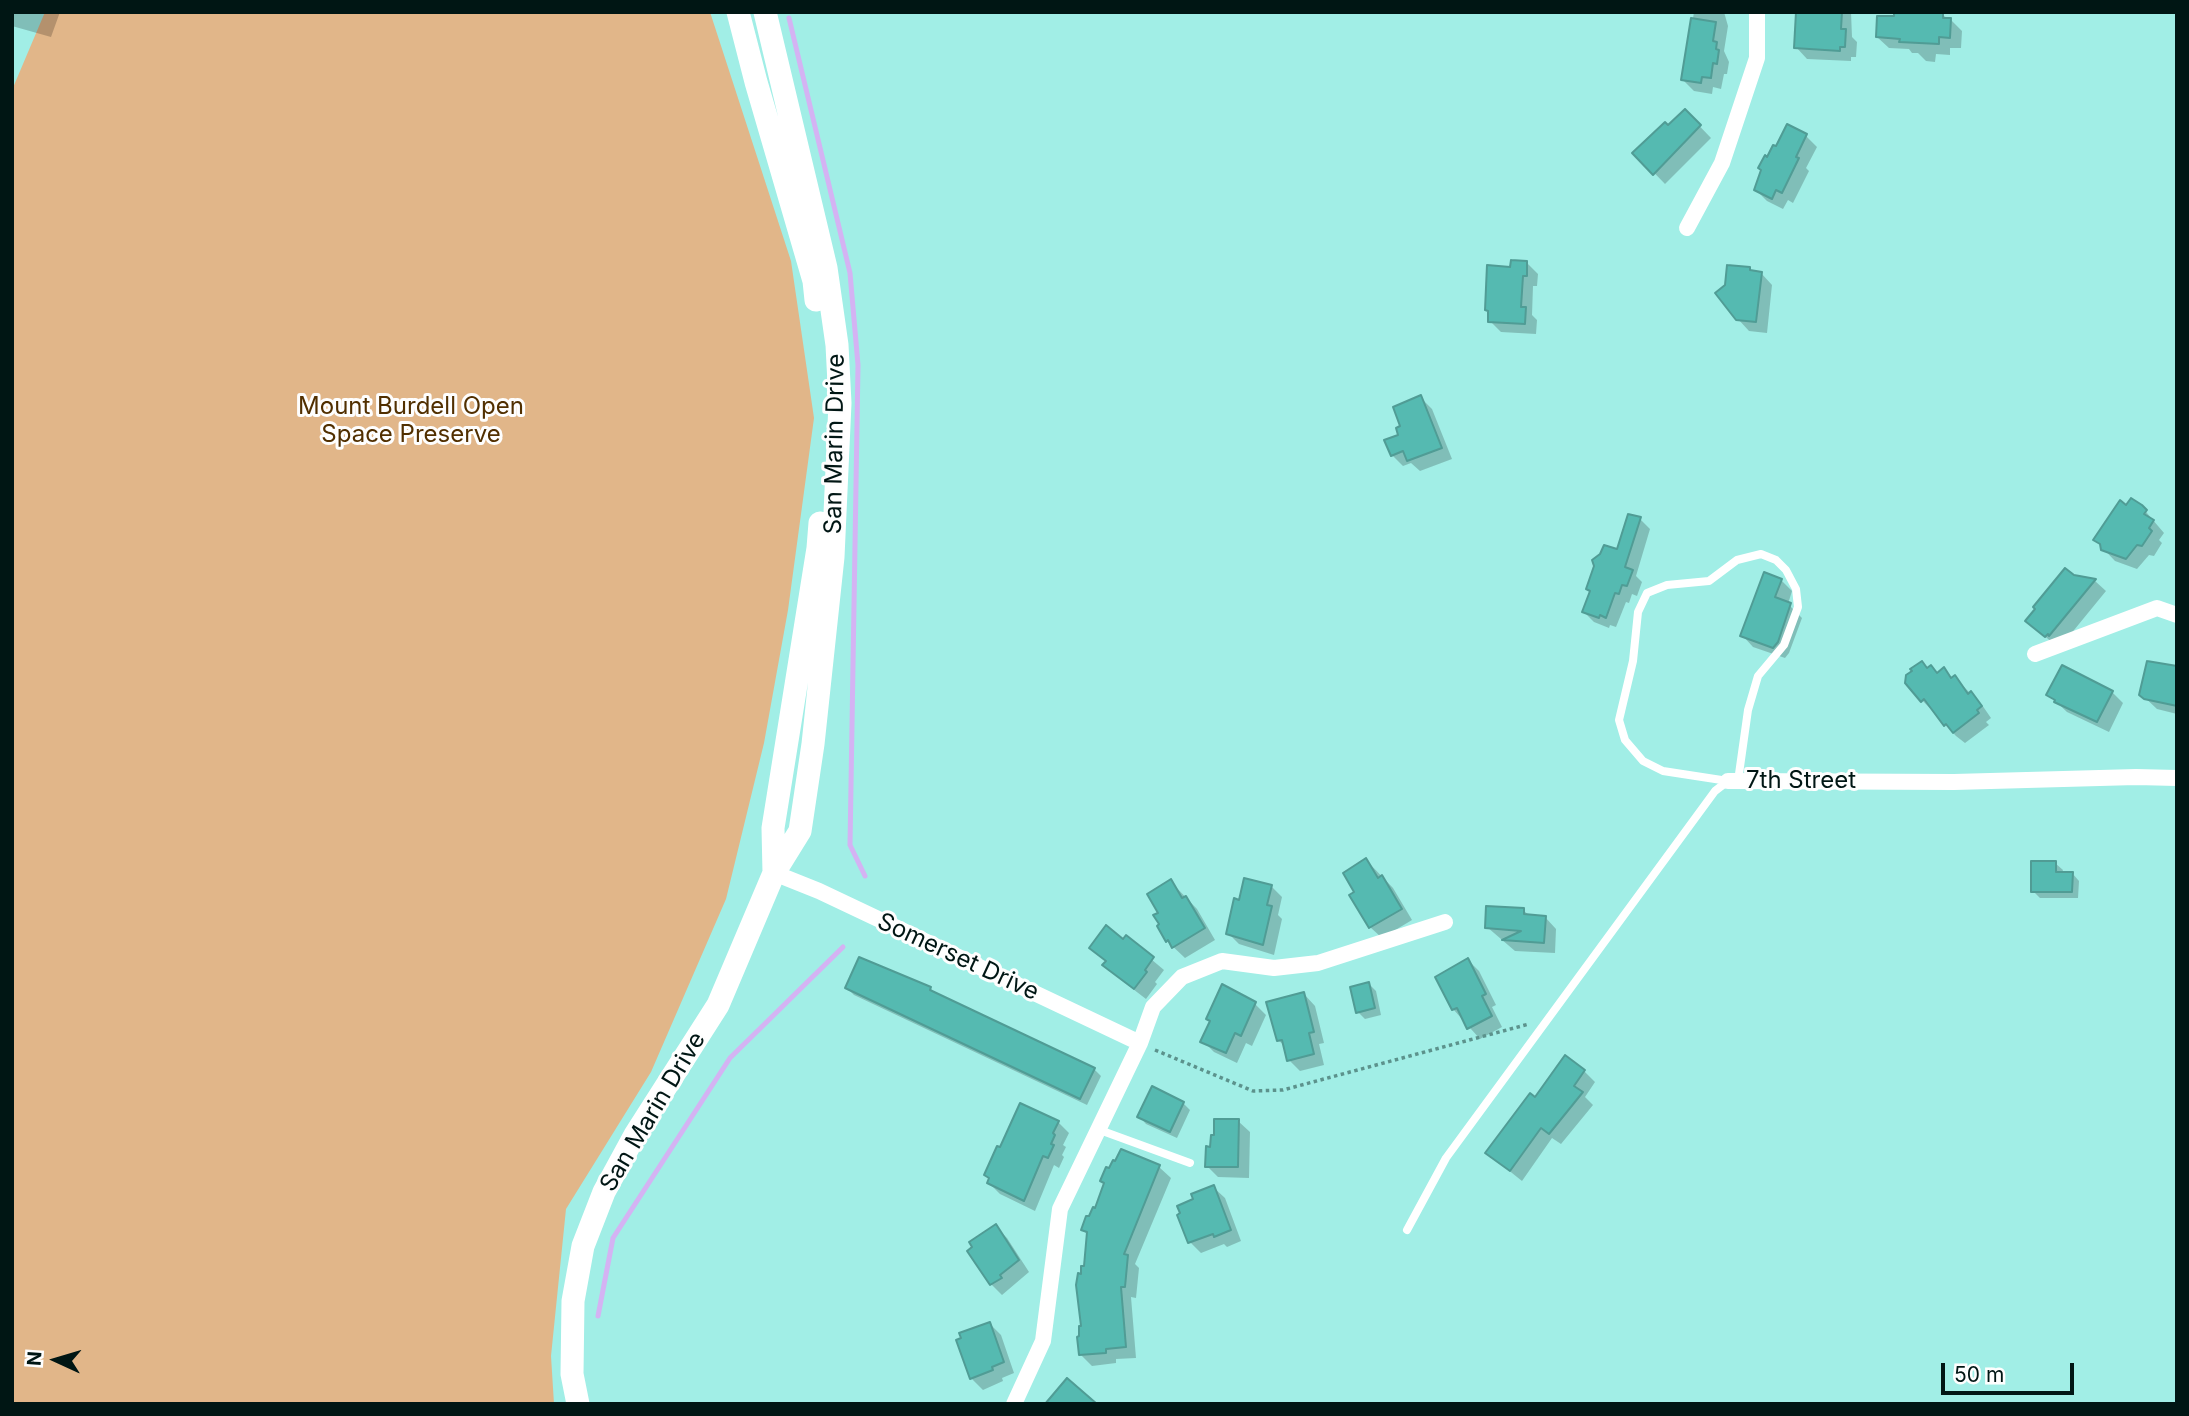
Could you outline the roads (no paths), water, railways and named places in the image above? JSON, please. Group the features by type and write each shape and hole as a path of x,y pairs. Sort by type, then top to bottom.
{"main road":[{"name":"San Marin Drive","path":"738,12 814,281 823,355 825,450 818,548 773,828 774,873"},
{"name":"San Marin Drive","path":"578,1404 572,1374 573,1301 583,1246 604,1192 635,1135 718,1006 774,873 800,831 813,744 833,556 840,403 826,268 765,12"}],"street":[{"path":"1687,228 1723,163 1757,58 1757,12"},
{"path":"2035,654 2157,608 2177,615"},
{"name":"7th Street","path":"1733,781 1954,782 2177,778"},
{"name":"Somerset Drive","path":"774,873 819,891 1140,1043"},
{"path":"1014,1404 1043,1341 1060,1209 1140,1043 1153,1007 1182,977 1222,961 1274,968 1318,963 1445,922"}],"lane":[{"path":"1761,554 1776,560 1786,570 1796,589 1798,607 1784,645 1758,676 1733,781 1663,771 1643,761 1625,740 1619,720 1633,661 1638,612 1647,593 1667,585 1709,581 1737,560 1761,554"},
{"name":"7th Street","path":"1407,1230 1446,1158 1545,1020 1715,791 1733,781"},
{"path":"1097,1129 1190,1163"}],"waterway":[{"path":"789,18 850,273 858,365 850,845 865,876"},
{"path":"598,1316 613,1238 730,1058 843,947"}],"park label":[{"name":"Mount Burdell Open Space Preserve","path":"411,421"}]}
